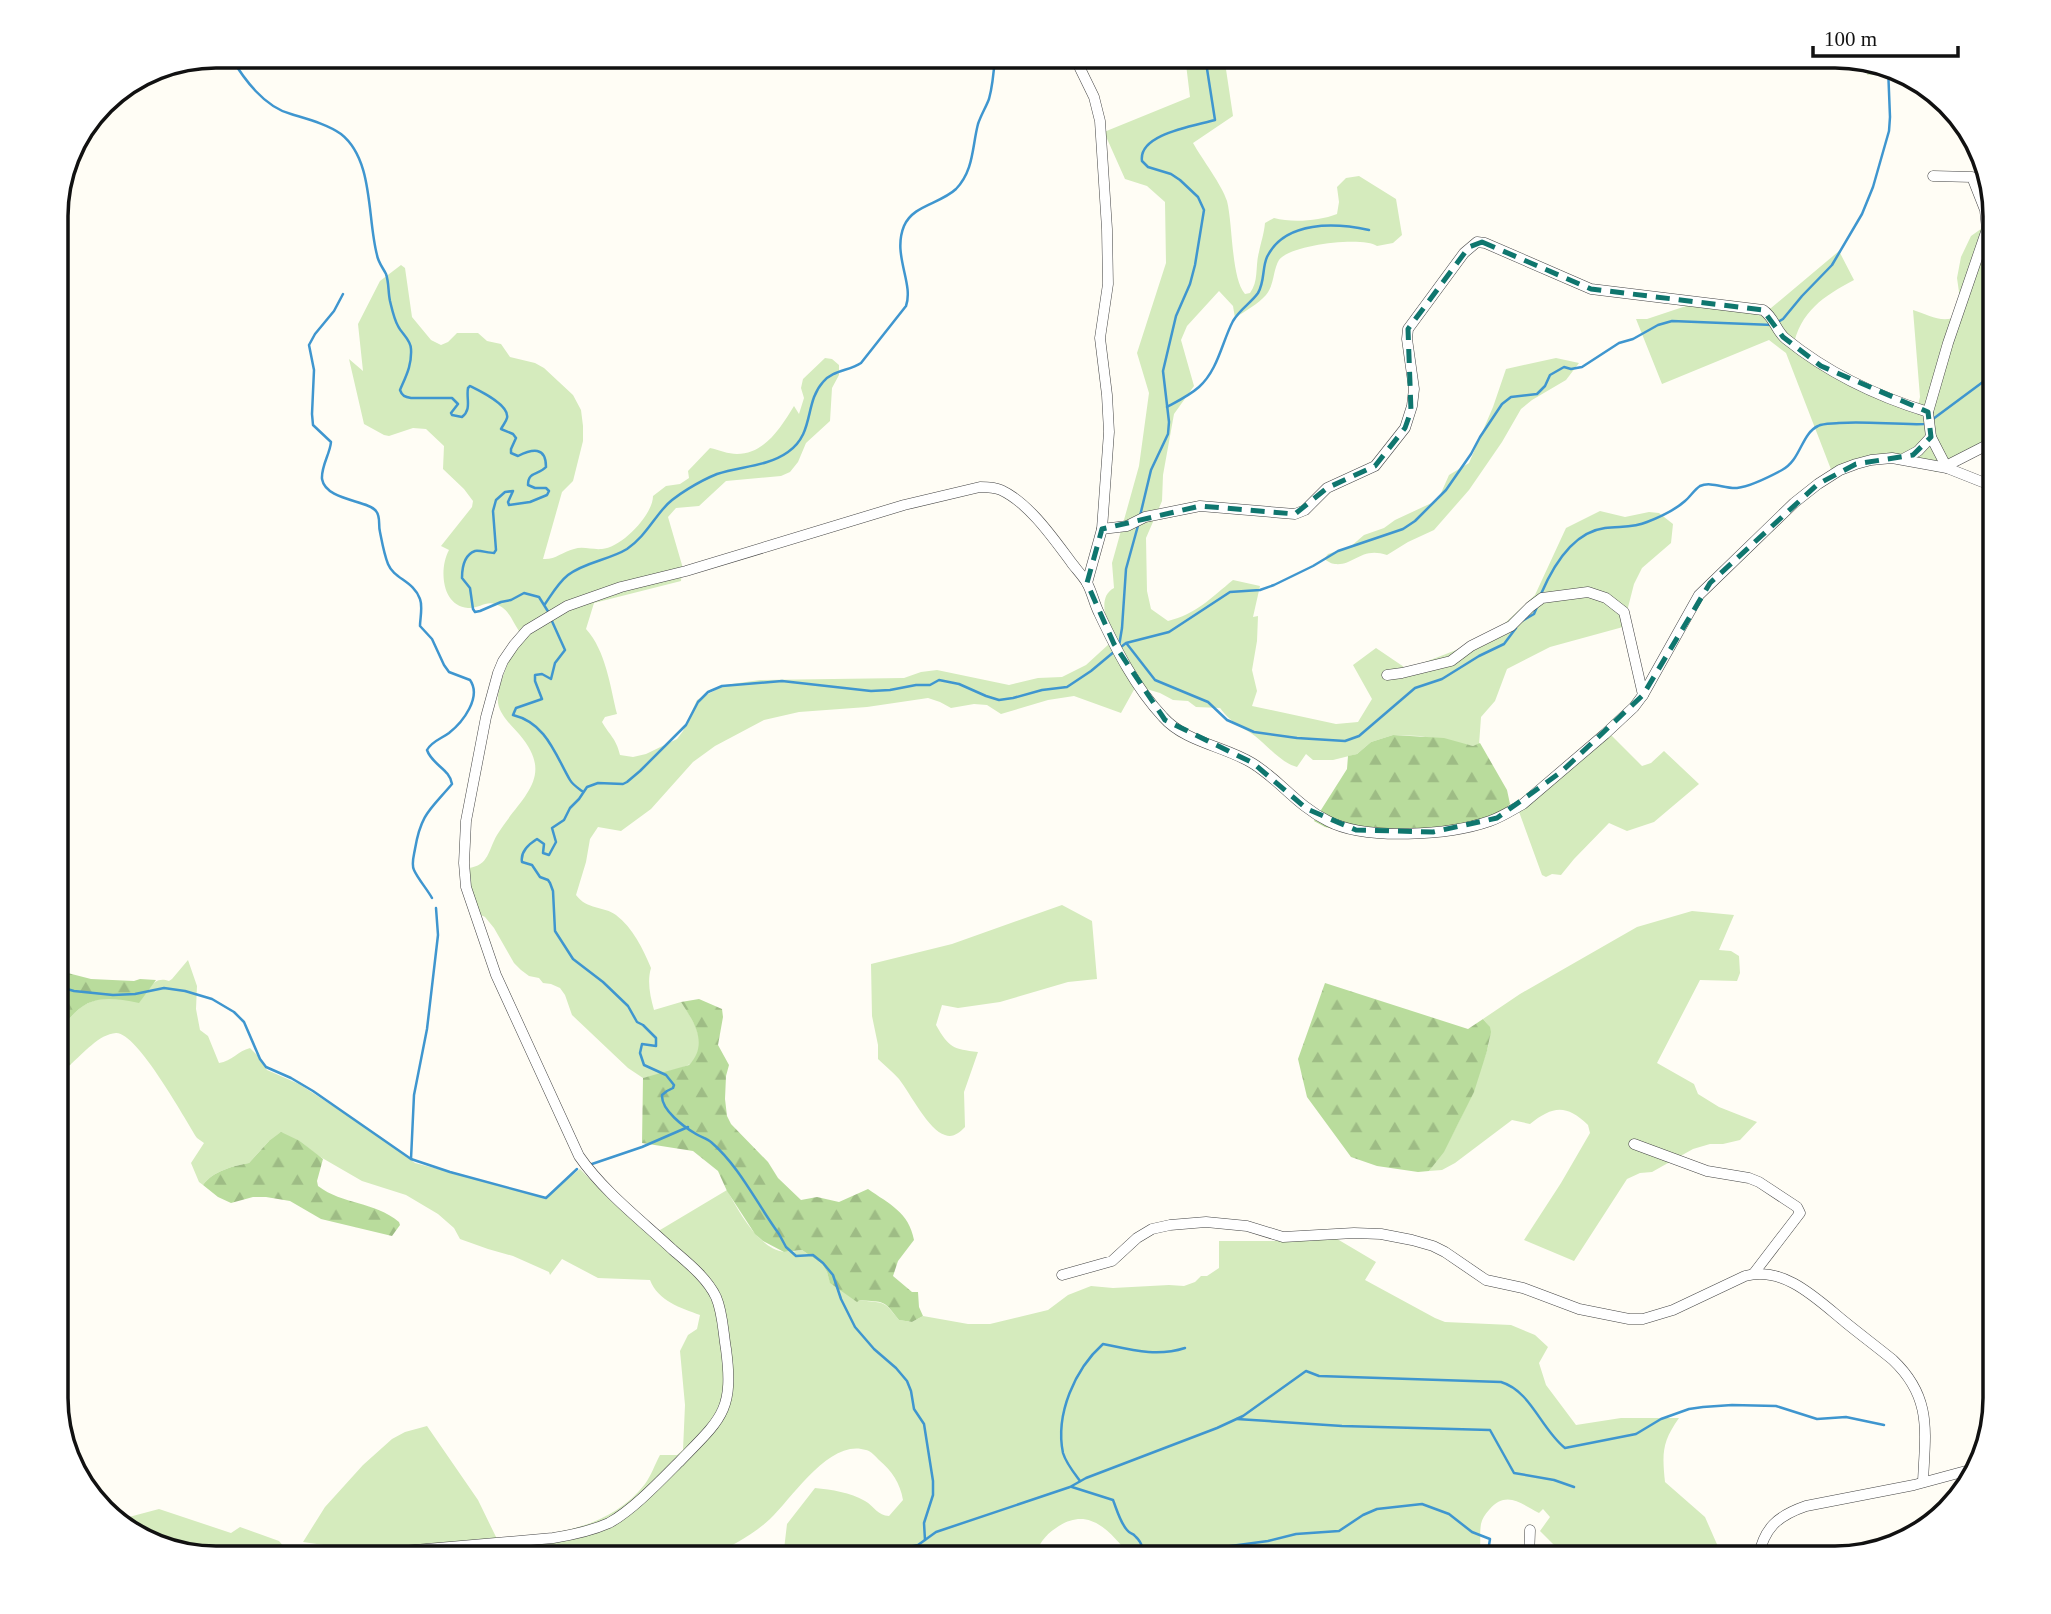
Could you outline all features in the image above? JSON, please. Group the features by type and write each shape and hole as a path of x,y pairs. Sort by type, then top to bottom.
{"street":[{"path":"1080,68 1094,97 1100,121 1108,284 1100,338 1109,432 1102,529 1087,583"},
{"path":"1933,176 1972,177 1981,194"},
{"path":"1947,467 1931,437 1927,412 1983,241"},
{"path":"1102,529 1127,526 1145,517 1200,506 1295,514 1304,510 1327,488 1376,466 1405,428 1411,411 1414,384 1408,329 1464,253 1476,242 1485,243 1591,289 1763,310 1771,316 1783,337 1821,366 1882,396 1927,412"},
{"path":"1903,460 1913,455 1931,437"},
{"path":"1947,467 1983,448"},
{"path":"461,1546 576,1534 617,1518 704,1436 720,1416 728,1395 728,1363 721,1313 716,1298 695,1270 606,1188 579,1156 496,975 466,887 466,821 473,775 498,673 514,645 527,630 567,606 621,587 686,571 904,505 980,487 992,487 1004,491 1032,514 1087,583 1114,644 1150,702 1165,720 1195,738 1253,763 1273,778 1299,804 1329,822 1356,830 1382,833 1433,832 1478,825 1523,804 1605,734 1643,695 1699,595 1794,503 1818,484 1849,467 1877,459 1947,467 1983,482"},
{"path":"1387,675 1451,661 1467,648 1511,626 1542,598 1588,592 1606,598 1624,612 1643,695"},
{"path":"1634,1144 1707,1171 1749,1178 1797,1207 1800,1213 1755,1273"},
{"path":"1062,1275 1112,1261 1137,1238 1152,1229 1206,1222 1247,1226 1283,1237 1354,1233 1381,1234 1412,1240 1433,1245 1486,1280 1523,1288 1569,1306 1629,1319 1643,1319 1672,1310 1718,1287 1755,1273 1779,1277 1808,1292 1905,1371 1919,1397 1925,1417 1923,1482"},
{"path":"1760,1546 1779,1518 1792,1511 1963,1472"},
{"path":"1529,1546 1530,1530"}],"highlighted area":[{"path":"1482,242 1591,289 1763,310 1783,337 1821,366 1928,412 1931,437 1913,455 1856,464 1818,484 1710,583 1643,695 1561,772 1497,818 1433,832 1356,830 1307,809 1253,763 1165,720 1114,644 1087,583 1102,529 1200,506 1295,514 1327,488 1375,466 1405,428 1411,411 1408,329 1469,247"}],"green space":[{"path":"1186,68 1226,68 1233,116 1193,143 1227,201 1237,276 1245,294 1250,293 1255,284 1265,223 1274,218 1306,221 1337,214 1337,187 1346,178 1359,176 1396,199 1402,235 1393,243 1377,246 1342,242 1310,246 1285,255 1279,260 1269,291 1263,298 1235,318 1233,306 1219,291 1187,326 1181,340 1194,386 1174,414 1163,475 1162,501 1146,538 1147,591 1151,609 1168,621 1195,610 1233,580 1260,586 1253,617 1258,616 1252,670 1257,691 1252,706 1336,724 1358,722 1372,699 1353,665 1376,648 1407,669 1490,637 1535,595 1566,528 1600,511 1625,517 1649,512 1659,513 1673,524 1671,543 1642,568 1634,584 1623,627 1550,647 1507,669 1495,701 1481,717 1479,745 1420,736 1393,735 1371,742 1357,754 1333,760 1313,760 1306,754 1297,767 1280,758 1220,708 1196,707 1188,701 1173,700 1136,686 1121,713 1074,696 1048,700 1001,714 987,705 951,708 928,698 867,707 799,712 764,720 715,746 693,762 651,809 621,831 598,827 590,839 576,895 590,906 616,915 628,926 651,968 649,978 654,1010 681,1002 698,1032 700,1041 697,1056 689,1064 643,1078 628,1068 572,1015 560,988 543,983 539,978 529,976 521,970 514,963 494,928 485,917 473,911 468,868 484,861 497,835 531,787 535,775 535,763 530,749 503,716 498,703 500,686 519,631 500,606 459,606 447,594 443,576 449,550 441,546 472,507 473,501 443,469 444,446 426,429 413,428 389,436 364,424 349,359 363,371 358,324 380,281 401,265 405,268 412,317 431,340 441,345 457,333 478,333 487,341 501,344 510,357 544,368 573,395 581,410 583,441 573,481 562,492 543,559 577,548 602,549 618,543 642,521 652,504 653,496 666,486 680,484 689,478 688,471 710,448 737,454 747,453 764,444 778,430 794,406 799,414 804,398 801,388 803,379 825,358 832,359 839,365 839,375 832,388 830,421 806,443 798,462 790,472 781,476 726,481 699,506 676,508 668,517 682,565 681,581 594,603 586,629 598,648 606,669 617,714 605,717 602,722 615,741 620,755 633,757 646,754 677,739 697,700 725,685 760,680 904,678 937,670 1009,685 1038,678 1062,677 1086,665 1109,644 1105,598 1114,588 1112,563 1139,466 1149,393 1137,353 1166,263 1165,202 1147,186 1125,179 1104,132 1190,97"},
{"path":"1983,228 1983,448 1936,472 1907,460 1868,461 1832,472 1786,353 1769,340 1662,384 1636,319 1647,319 1686,306 1771,308 1839,251 1854,280 1823,299 1807,314 1796,335 1793,348 1859,390 1916,414 1920,397 1913,310 1941,319 1959,316 1957,278 1961,257 1971,236"},
{"path":"1556,358 1579,363 1566,380 1521,409 1469,490 1434,530 1387,555 1364,554 1342,564 1332,564 1324,559 1328,554 1350,547 1364,535 1384,528 1438,500 1449,475 1469,463 1506,369"},
{"path":"1604,728 1642,766 1651,763 1664,751 1699,784 1654,822 1627,831 1609,823 1561,875 1552,874 1546,877 1542,875 1518,809"},
{"path":"1393,735 1444,738 1473,746 1480,743 1507,790 1510,804 1492,817 1426,835 1356,834 1325,827 1314,821 1347,769 1348,756 1357,754 1371,742"},
{"path":"1062,905 1092,921 1097,979 1068,982 1000,1002 958,1008 942,1005 936,1025 948,1043 957,1048 978,1052 964,1092 965,1127 948,1136 939,1132 926,1119 899,1079 878,1059 872,1016 871,964 952,944"},
{"path":"1692,911 1734,915 1719,950 1731,951 1739,956 1740,973 1737,981 1700,980 1657,1063 1694,1084 1698,1094 1719,1107 1757,1122 1740,1140 1693,1149 1652,1172 1640,1173 1627,1179 1574,1261 1524,1240 1590,1133 1588,1125 1573,1113 1553,1111 1530,1124 1512,1120 1455,1163 1442,1170 1429,1171 1459,1122 1485,1056 1490,1031 1483,1019 1520,994 1637,927"},
{"path":"188,960 197,986 196,1009 200,1030 208,1036 219,1063 250,1048 267,1070 299,1084 381,1137 415,1163 545,1197 580,1169 650,1236 727,1190 750,1228 767,1244 775,1250 785,1252 802,1250 822,1264 830,1282 857,1301 883,1304 899,1320 912,1322 923,1316 968,1324 990,1324 1048,1310 1068,1295 1091,1286 1184,1286 1219,1268 1219,1241 1278,1241 1327,1233 1376,1262 1365,1280 1435,1318 1445,1322 1511,1325 1535,1335 1548,1347 1539,1363 1546,1385 1576,1425 1621,1418 1679,1418 1664,1448 1665,1482 1705,1517 1718,1546 1555,1546 1540,1531 1550,1517 1543,1509 1539,1513 1519,1502 1507,1500 1495,1504 1483,1518 1480,1546 1122,1546 1099,1525 1079,1519 1068,1521 1056,1528 1040,1546 784,1546 787,1524 815,1488 853,1495 885,1516 889,1516 903,1500 898,1483 884,1464 868,1451 852,1449 826,1461 770,1519 730,1546 331,1546 303,1542 325,1507 363,1465 392,1439 427,1426 478,1500 497,1539 558,1532 597,1521 631,1499 645,1484 660,1455 677,1455 683,1450 685,1405 680,1351 688,1335 697,1329 700,1315 664,1298 650,1280 598,1278 562,1259 550,1275 549,1272 513,1256 460,1239 454,1228 438,1214 406,1195 362,1181 317,1155 300,1141 269,1141 249,1163 218,1173 203,1185 191,1163 204,1143 197,1138 160,1078 136,1046 125,1036 110,1034 97,1041 71,1064 69,1062 69,1020 82,1006 101,999 139,1002 155,982 172,979"},
{"path":"69,973 91,979 156,980 139,1003 101,999 82,1006 69,1020"},
{"path":"1325,983 1468,1029 1483,1019 1490,1027 1487,1051 1474,1092 1444,1152 1429,1171 1377,1166 1351,1157 1307,1097 1298,1059"},
{"path":"699,999 722,1009 718,1045 729,1065 725,1099 731,1124 801,1200 817,1197 839,1202 868,1189 903,1216 914,1240 898,1261 893,1276 912,1292 918,1292 923,1316 912,1322 899,1320 883,1303 860,1300 857,1302 830,1283 822,1264 802,1250 784,1252 755,1234 727,1191 718,1171 693,1151 642,1143 643,1078 689,1065 695,1057 699,1041 695,1025 681,1002"},
{"path":"281,1132 300,1141 323,1159 318,1186 338,1197 379,1210 399,1222 400,1225 392,1236 321,1219 290,1201 253,1197 231,1203 203,1185 218,1173 249,1163"},
{"path":"159,1509 231,1533 240,1527 279,1541 283,1546 187,1543 159,1535 129,1517"}],"waterway":[{"path":"238,68 248,83 272,105 335,130 352,145 368,190 374,240 378,258 387,277 395,320 411,346 411,360 400,390 402,394 411,398 452,398 458,404 452,415 462,417 468,407 470,386 504,408 507,418 501,429 516,438 511,453 518,456 537,451 544,455 546,467 532,475 528,485 546,488 549,491 547,495 530,502 509,505 513,491 505,492 496,500 493,511 496,550 494,553 471,553 464,563 462,578 470,588 475,612 524,593 539,597 549,613"},
{"path":"545,604 568,575 633,545 668,504 688,489 717,474 771,461 788,452 796,444 806,427 813,399 823,382 831,375 861,363 906,306 908,297 900,248 904,226 914,213 950,194 962,182 972,158 978,124 988,102 994,68"},
{"path":"1140,516 1151,470 1168,434 1163,371 1176,316 1195,265 1204,210 1198,197 1180,180 1171,174 1148,167 1142,161 1143,152 1158,138 1182,128 1215,120 1207,68"},
{"path":"1778,322 1832,265 1862,214 1873,187 1889,131 1888,78"},
{"path":"1167,407 1195,390 1211,372 1233,321 1258,293 1265,261 1275,245 1298,230 1312,227 1342,226 1369,230"},
{"path":"343,294 309,345 314,370 313,425 331,442 322,479 331,492 365,504 376,511 388,564 413,588 420,599 420,626 432,639 449,672 470,680 473,687 474,694 465,716 427,750 448,774 452,784 424,819 413,857 414,870 432,898"},
{"path":"1121,647 1126,643 1169,632 1230,592 1260,590 1274,585 1338,551 1403,529 1415,521 1446,490 1502,404 1511,397 1537,394 1550,375 1564,367 1582,367 1619,343 1672,321 1773,325"},
{"path":"1933,419 1983,382"},
{"path":"1541,594 1565,552 1583,536 1605,528 1637,525 1657,518 1681,504 1700,486 1709,484 1737,488 1766,478 1788,466 1808,435 1818,426 1927,422"},
{"path":"1119,646 1126,569 1139,522"},
{"path":"1522,621 1534,614 1537,607"},
{"path":"551,619 565,650 555,663 551,679 542,674 535,675 542,699 516,708 513,715 524,719 542,732 571,782 582,791"},
{"path":"1127,644 1155,680 1208,702 1227,720 1254,732 1345,741 1359,736 1415,688 1442,679 1504,644 1516,628"},
{"path":"925,1540 924,1523 933,1495 933,1481 924,1424 914,1409 907,1381 855,1327 833,1275 823,1263 813,1255 796,1256 786,1247 731,1163 711,1142 685,1127 669,1112 662,1095 674,1085 666,1075 644,1065 640,1053 642,1044 656,1046 656,1038 637,1022 628,1006 603,982 573,959 555,931 553,891 550,883 540,877 532,865 522,862 522,854 537,839 544,844 543,853 549,855 556,842 552,828 564,820 587,787 598,783 627,782 686,725 698,702 708,692 722,686 782,681 871,691 930,685 939,680 959,684 999,700 1067,687 1115,651"},
{"path":"411,1159 414,1095 427,1029 438,935 436,908"},
{"path":"69,990 113,995 164,988 212,999 234,1012 244,1022 266,1067 313,1091 411,1159 546,1198 577,1169"},
{"path":"589,1165 642,1147 688,1127"},
{"path":"1080,1481 1063,1453 1062,1423 1076,1379 1093,1354 1103,1344 1154,1352 1185,1348"},
{"path":"914,1546 936,1532 1070,1487 1086,1478 1217,1428 1243,1416 1306,1371 1319,1376 1501,1382 1520,1393 1565,1448 1636,1434 1661,1419 1703,1407 1776,1406 1817,1419 1846,1417 1884,1425"},
{"path":"1237,1419 1342,1426 1490,1430 1514,1473 1554,1480 1574,1487"},
{"path":"1072,1487 1113,1500 1122,1523 1141,1546"},
{"path":"1231,1546 1296,1534 1339,1531 1377,1509 1422,1504 1449,1514 1472,1532 1490,1539 1489,1546"}]}
